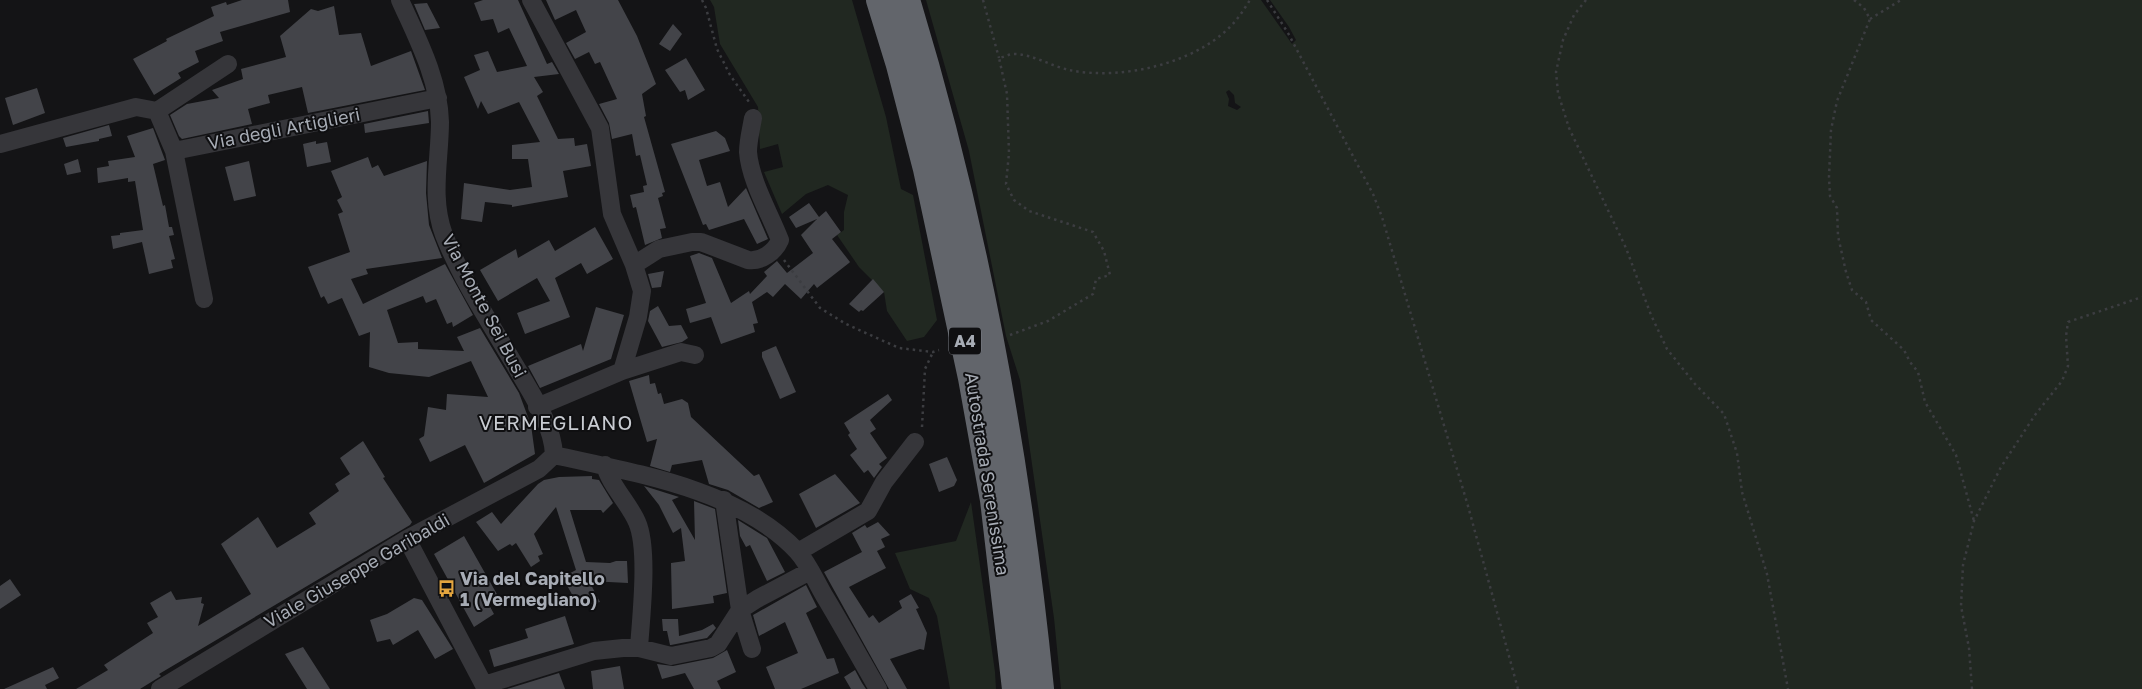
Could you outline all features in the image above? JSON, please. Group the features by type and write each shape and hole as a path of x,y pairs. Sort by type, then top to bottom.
{"highway":[{"name":"Autostrada Serenissima","path":"880,0 900,65 927,169 972,378 994,500 1016,689"},
{"name":"Autostrada Serenissima","path":"906,0 924,58 951,163 994,365 1018,495 1040,689"}],"street":[{"name":"Via Monte Sei Busi","path":"400,0 430,68 438,98 440,121 436,192 444,233 461,271 551,435 554,455"},
{"path":"531,0 600,128 612,214 634,265 642,291 638,317 622,371"},
{"path":"0,144 136,107 157,111 228,64"},
{"name":"Via degli Artiglieri","path":"174,151 438,98"},
{"path":"157,111 174,151 204,299"},
{"path":"634,265 659,249 692,242 701,242 755,261 776,249 780,240 757,184 748,155 748,140 753,118"},
{"path":"537,407 622,371 681,352 695,355"},
{"path":"798,552 868,511 884,482 915,442"},
{"path":"554,455 599,464 724,500 762,521 798,552 878,689"},
{"name":"Viale Giuseppe Garibaldi","path":"161,689 406,539 539,469 554,455"},
{"path":"599,464 629,505 638,524 643,544 639,648"},
{"path":"724,500 740,610 752,649"},
{"path":"406,539 485,687 594,651 639,648 671,656 711,648 718,644 740,610 757,598 810,571"}],"path":[{"path":"702,0 717,49 730,75 747,98 753,118"},
{"path":"983,0 1000,58 1007,94 1009,153 1006,184 1014,200 1035,213 1049,219 1072,223 1093,232 1104,251 1110,275 1096,280 1093,294 1086,299 1048,320 1006,336"},
{"path":"1000,58 1013,54 1077,71 1110,73 1143,69 1182,59 1216,38 1236,20 1250,0"},
{"path":"1267,0 1302,58 1373,194 1382,217 1468,506 1518,689"},
{"path":"1586,0 1574,15 1563,40 1556,72 1558,93 1569,128 1626,248 1651,315 1667,349 1695,384 1724,414 1737,453 1742,492 1767,574 1788,689"},
{"path":"1854,0 1864,8 1870,19"},
{"path":"1901,0 1870,19 1837,101 1831,130 1830,196 1837,208 1840,245 1852,290 1866,302 1871,320 1904,350 1918,372 1925,402 1956,455 1974,521"},
{"path":"776,249 820,308 846,324 899,348 933,352 939,350"},
{"path":"1972,689 1969,648 1961,606 1963,565 1974,521 2001,467 2035,415 2062,382 2068,366 2066,336 2068,322 2142,297"},
{"path":"915,442 922,429 925,369 933,352"}],"shaded area":[{"path":"710,0 852,0 886,117 901,189 913,195 937,320 924,337 907,341 887,311 884,292 859,267 837,235 844,230 844,212 848,195 828,185 806,194 782,214 764,172 783,167 778,144 760,149 758,107 720,44 714,7"},
{"path":"926,0 1261,0 1292,44 1296,40 1270,0 2142,0 2142,689 1061,689 1054,618 1020,380 1006,336 969,151","holes":["1229,90 1234,95 1235,103 1241,107 1237,110 1228,106 1229,99 1226,92"]},
{"path":"971,502 996,689 950,689 937,616 929,598 910,589 895,553 956,541"}],"building":[{"path":"242,0 288,0 290,12 220,32 223,41 195,51 199,62 178,73 181,78 154,95 133,59 167,41 166,39 214,16 211,7 226,2 227,5"},
{"path":"483,0 518,0 547,64 552,62 559,74 534,77 543,92 537,96 558,139 574,138 575,146 587,144 591,166 563,171 568,197 512,207 512,205 485,202 482,222 461,219 464,183 510,190 532,187 528,159 512,159 512,145 540,142 519,102 488,114 481,101 478,109 464,77 480,70 474,55 488,51 497,72 527,66 509,28 498,33 493,19 481,21 474,3"},
{"path":"546,0 618,0 637,36 656,84 642,94 646,116 644,117 665,192 662,193 663,196 658,198 666,228 660,229 662,238 645,245 636,207 633,208 630,195 644,192 643,186 647,185 640,155 636,156 632,134 612,139 609,123 599,104 617,99 600,62 595,64 589,52 575,59 566,43 586,32 576,10 555,20"},
{"path":"427,3 440,28 425,30 414,4"},
{"path":"334,6 339,35 361,33 371,66 411,51 425,90 308,113 302,87 268,95 270,103 248,109 252,124 182,139 179,136 170,115 187,104 219,98 212,90 243,79 241,69 286,57 280,36 311,9 318,11"},
{"path":"673,24 682,34 670,51 659,44"},
{"path":"686,58 705,90 688,100 685,90 680,92 665,70"},
{"path":"37,88 45,113 13,125 5,98"},
{"path":"428,111 429,123 365,133 364,124"},
{"path":"109,125 112,136 99,139 99,141 66,147 63,138"},
{"path":"153,128 165,160 153,164 163,206 165,205 169,227 172,227 174,235 169,236 175,259 171,260 173,268 149,274 142,242 113,249 111,236 143,230 135,181 128,182 128,178 98,183 97,168 109,166 108,161 135,157 127,136"},
{"path":"716,131 725,138 730,151 699,160 707,186 720,182 728,207 746,188 768,239 757,244 744,219 709,230 706,224 703,225 671,144"},
{"path":"316,141 316,144 327,142 331,162 307,167 303,144"},
{"path":"368,157 372,168 378,165 384,176 427,161 426,193 429,225 442,258 366,269 368,274 351,279 363,304 445,264 473,315 453,327 452,322 447,324 436,299 426,303 423,296 387,310 398,343 418,342 418,349 464,351 457,337 480,328 519,393 531,425 535,454 484,483 465,445 430,462 419,439 424,436 428,407 446,410 447,394 488,397 471,361 429,377 389,373 369,367 370,332 359,336 342,298 328,304 324,296 321,298 308,267 350,252 338,214 343,212 337,200 342,197 331,171"},
{"path":"78,159 81,172 67,175 64,164"},
{"path":"249,161 256,196 234,201 225,167"},
{"path":"809,203 819,217 826,211 841,232 832,239 850,262 817,288 814,284 801,299 785,284 773,297 767,292 752,302 758,323 753,324 755,332 721,344 711,317 690,323 686,309 706,303 690,256 699,253 712,258 731,303 749,291 750,294 767,276 764,272 777,261 787,273 813,253 801,235 817,219 796,228 789,217"},
{"path":"595,227 613,259 587,274 581,263 555,278 570,317 525,334 517,313 550,301 537,278 498,301 480,270 516,249 518,258 549,240 555,251"},
{"path":"664,271 661,287 652,288 648,274"},
{"path":"873,279 884,292 863,311 859,312 849,304"},
{"path":"658,306 669,326 681,325 688,338 682,342 662,347 648,321 650,311"},
{"path":"596,307 624,315 611,359 540,388 528,366 581,344 583,351"},
{"path":"776,346 796,392 780,399 762,357 762,352"},
{"path":"649,375 650,384 655,383 658,394 661,393 664,404 682,399 688,403 691,417 754,476 759,474 773,502 759,508 728,490 709,484 702,460 672,465 670,472 650,466 657,439 647,442 629,381"},
{"path":"888,394 892,400 870,420 876,429 870,433 887,458 879,464 882,467 874,478 868,470 864,473 850,455 857,449 848,435 850,433 844,423"},
{"path":"363,441 385,477 383,478 412,522 410,525 159,674 161,676 140,689 76,689 108,670 104,665 153,633 147,623 158,617 150,603 171,591 176,600 202,597 201,603 204,604 198,626 251,594 221,544 258,517 277,548 316,524 309,513 339,491 335,484 350,474 340,458"},
{"path":"947,457 957,480 954,486 939,492 929,464"},
{"path":"835,474 860,503 816,528 799,494"},
{"path":"592,476 592,479 599,480 613,503 603,513 601,510 570,510 586,562 610,563 627,561 628,583 589,581 600,602 579,607 564,580 557,580 576,570 556,507 534,534 543,554 538,556 540,561 531,567 516,543 512,546 510,544 498,551 476,522 492,512 501,524 544,480 559,477"},
{"path":"644,486 679,497 672,500 695,540 694,501 715,509 727,593 713,596 714,603 672,609 671,563 685,561 681,528 673,533 659,505"},
{"path":"738,520 767,538 785,572 767,581 750,545 746,547 740,536"},
{"path":"878,522 890,535 881,539 885,547 877,551 886,568 849,587 869,618 873,615 879,623 902,608 899,601 911,594 919,608 916,609 927,633 924,650 920,649 890,659 907,689 889,689 824,572 862,552 852,533 865,525 867,528"},
{"path":"464,536 498,596 488,603 494,614 474,627 434,554"},
{"path":"10,579 21,595 0,609 0,586"},
{"path":"806,585 817,607 806,613 827,659 834,658 839,673 801,689 775,689 766,667 798,653 785,622 759,636 753,615"},
{"path":"414,598 422,600 453,649 435,659 418,630 393,645 390,639 377,642 370,620 387,614"},
{"path":"565,616 574,644 494,667 489,650 528,638 525,629"},
{"path":"662,619 678,619 679,636 702,630 713,624 716,628 707,638 670,645 667,631 663,631"},
{"path":"303,647 330,689 307,689 285,654"},
{"path":"727,650 736,672 717,681 721,689 694,689 685,673 662,679 657,664 673,666 713,658"},
{"path":"620,666 624,689 593,689 591,671"},
{"path":"53,667 59,678 45,685 47,689 4,689"},
{"path":"855,670 866,689 851,689 844,677"},
{"path":"559,673 565,689 507,689"}],"place":[{"name":"Via del Capitello 1 (Vermegliano)","path":"446,589"}],"district":[{"name":"VERMEGLIANO","path":"556,423"}]}
